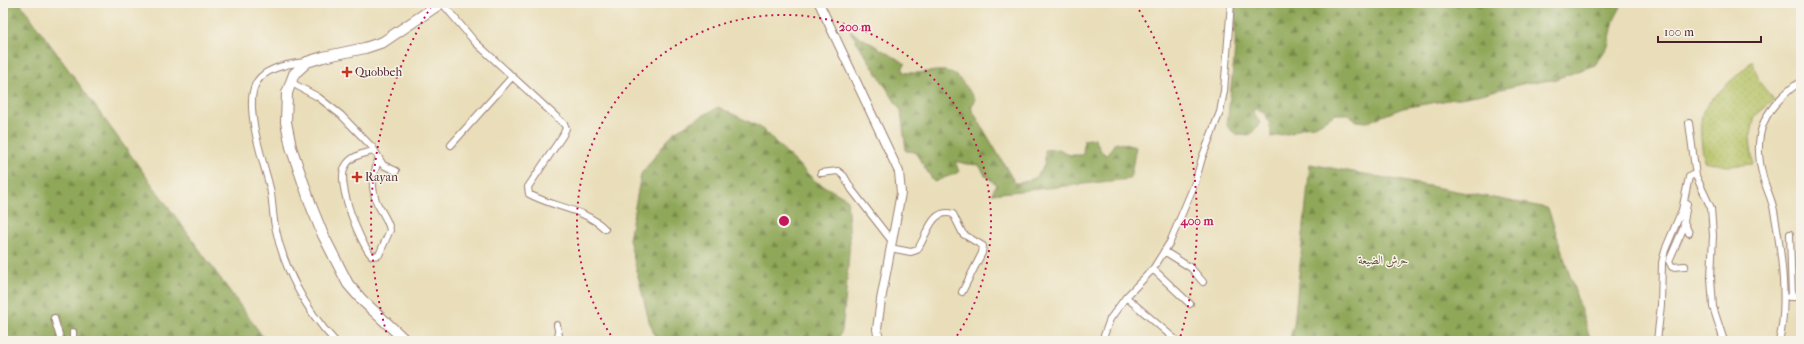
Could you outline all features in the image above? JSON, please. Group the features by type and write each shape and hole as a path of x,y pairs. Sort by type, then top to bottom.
{"main road":[{"path":"406,341 362,300 348,284 323,235 291,147 286,122 287,93 294,74 307,62 322,57 365,48 383,42 442,3"}],"street":[{"path":"442,3 475,42 561,121 566,128 564,136 528,187 528,194 544,203 582,214 598,222 605,229"},
{"path":"818,3 899,172 901,193 877,329 878,341"},
{"path":"1102,341 1110,319 1126,297 1153,269 1164,251 1187,203 1220,112 1226,78 1231,3"},
{"path":"307,62 284,65 275,68 260,79 254,88 254,122 265,171 270,185 275,225 280,244 306,303 315,319 335,341"},
{"path":"450,145 512,77"},
{"path":"1783,341 1782,327 1784,297 1774,211 1763,178 1759,143 1762,125 1767,115 1779,98 1801,81"},
{"path":"290,82 318,97 341,115 364,138 383,165 396,171"},
{"path":"1689,123 1696,176 1710,208 1713,307 1724,341"},
{"path":"374,151 363,154 351,160 344,167 342,179 349,208 363,245 372,256 378,255 390,230 386,218 374,194 373,176 377,168 378,159"},
{"path":"821,173 838,170 844,176 852,190 891,244 911,252 917,250 936,216 943,212 954,214 963,234 983,246 982,253 962,292"},
{"path":"1657,341 1662,263 1665,250 1678,221 1686,196 1689,177 1692,175 1696,176"},
{"path":"1685,266 1672,267 1669,261 1684,222 1687,205 1686,196"},
{"path":"1684,222 1689,233"},
{"path":"1790,234 1792,297"},
{"path":"1164,251 1191,268 1203,282"},
{"path":"1153,269 1190,304"},
{"path":"1126,297 1177,341"},
{"path":"1784,297 1801,297"},
{"path":"54,318 61,341"},
{"path":"557,325 560,341"},
{"path":"1779,341 1782,327"},
{"path":"73,332 73,341"}],"green space":[{"path":"3,3 20,3 266,341 3,341"},
{"path":"1235,3 1623,3 1614,20 1608,46 1595,65 1553,80 1526,83 1477,95 1403,108 1367,122 1357,121 1347,114 1336,114 1315,126 1303,127 1292,133 1271,137 1269,122 1265,114 1257,110 1252,110 1260,123 1249,136 1235,133 1227,126 1235,49"},
{"path":"850,31 906,64 903,66 903,72 915,73 948,71 953,73 964,84 975,99 971,108 1015,183 1029,180 1039,174 1044,164 1045,150 1059,149 1070,155 1083,155 1084,140 1095,138 1101,151 1106,155 1116,142 1136,147 1130,179 992,194 996,184 985,175 979,165 955,161 959,172 934,182 915,152 906,151 901,111"},
{"path":"1752,61 1760,83 1774,100 1755,116 1750,138 1753,164 1727,166 1704,161 1701,143 1701,124 1703,112 1706,106 1718,93"},
{"path":"718,107 760,127 815,181 847,199 850,240 846,292 842,331 836,341 657,341 649,321 629,239 641,174 674,132"},
{"name":"حرش الضيعة","path":"1310,164 1548,208 1591,341 1289,341 1294,325"}],"place":[{"name":"Quobbeh","path":"347,72"},
{"name":"Rayan","path":"357,177"}]}
